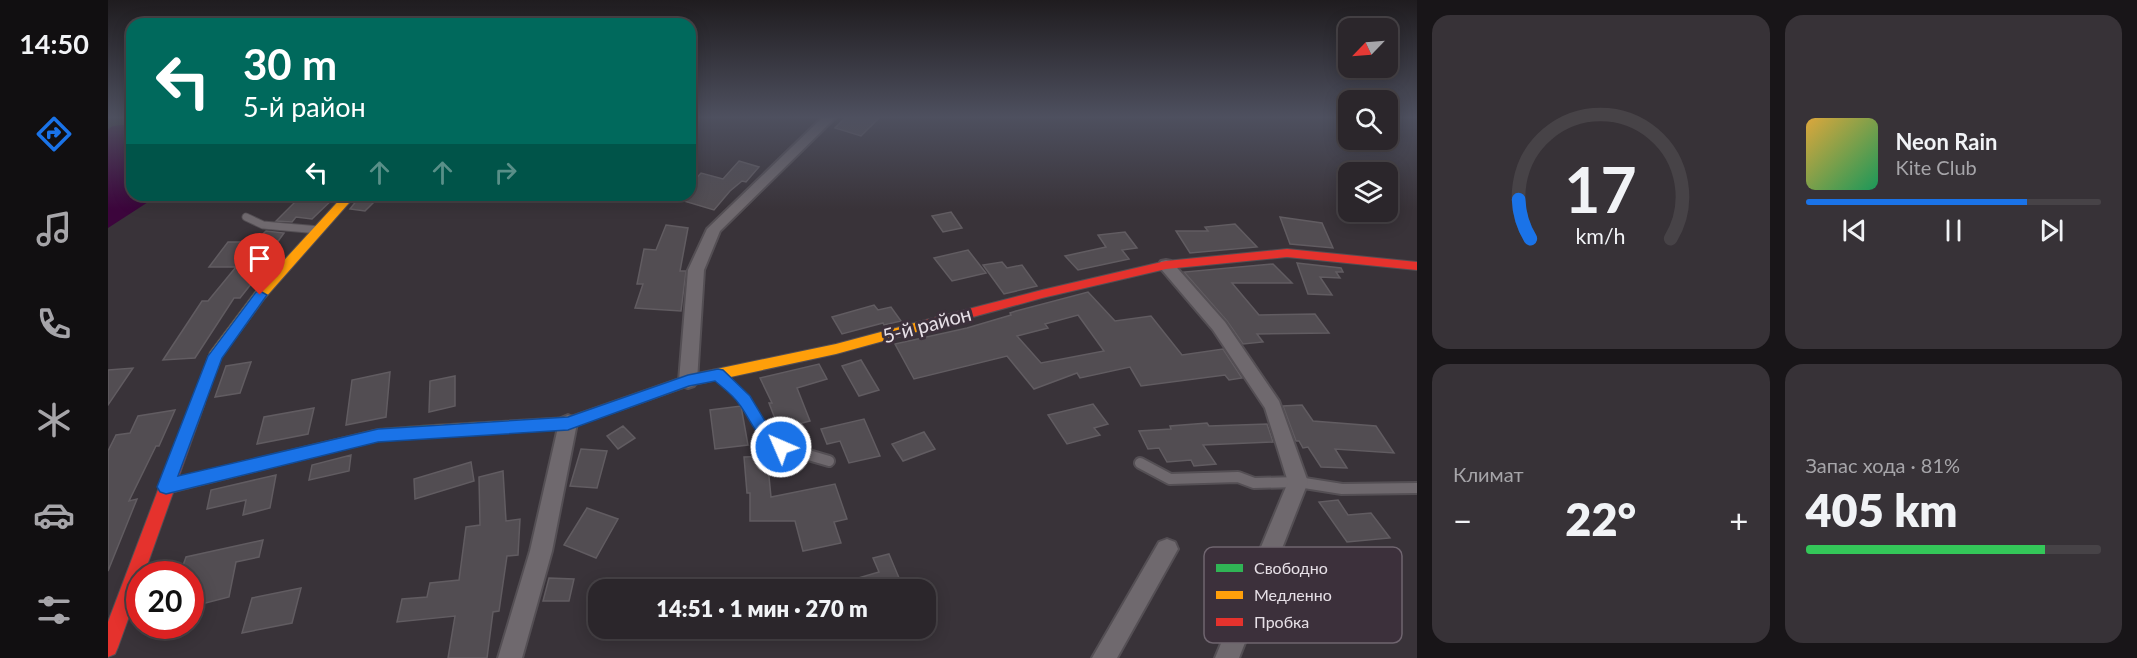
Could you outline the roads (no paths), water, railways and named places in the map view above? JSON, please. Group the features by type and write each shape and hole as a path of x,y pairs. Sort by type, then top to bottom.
{"street":[{"path":"688,381 696,270 714,229 798,148"},
{"path":"108,647 216,356 260,295 345,201"},
{"name":"5-й район","path":"166,487 378,435 568,423 688,381 836,349 1042,294 1166,265 1287,253 1417,266"},
{"path":"1166,265 1219,326 1273,406 1298,482 1272,547"},
{"path":"510,658 541,551 568,423"},
{"path":"1104,658 1167,549"},
{"path":"1227,658 1233,643"}],"lane":[{"path":"246,217 263,225 320,230"},
{"path":"718,374 745,400 763,430 781,447 829,461"},
{"path":"1140,463 1170,479 1238,477 1254,483 1298,482 1342,489 1417,488"}]}
